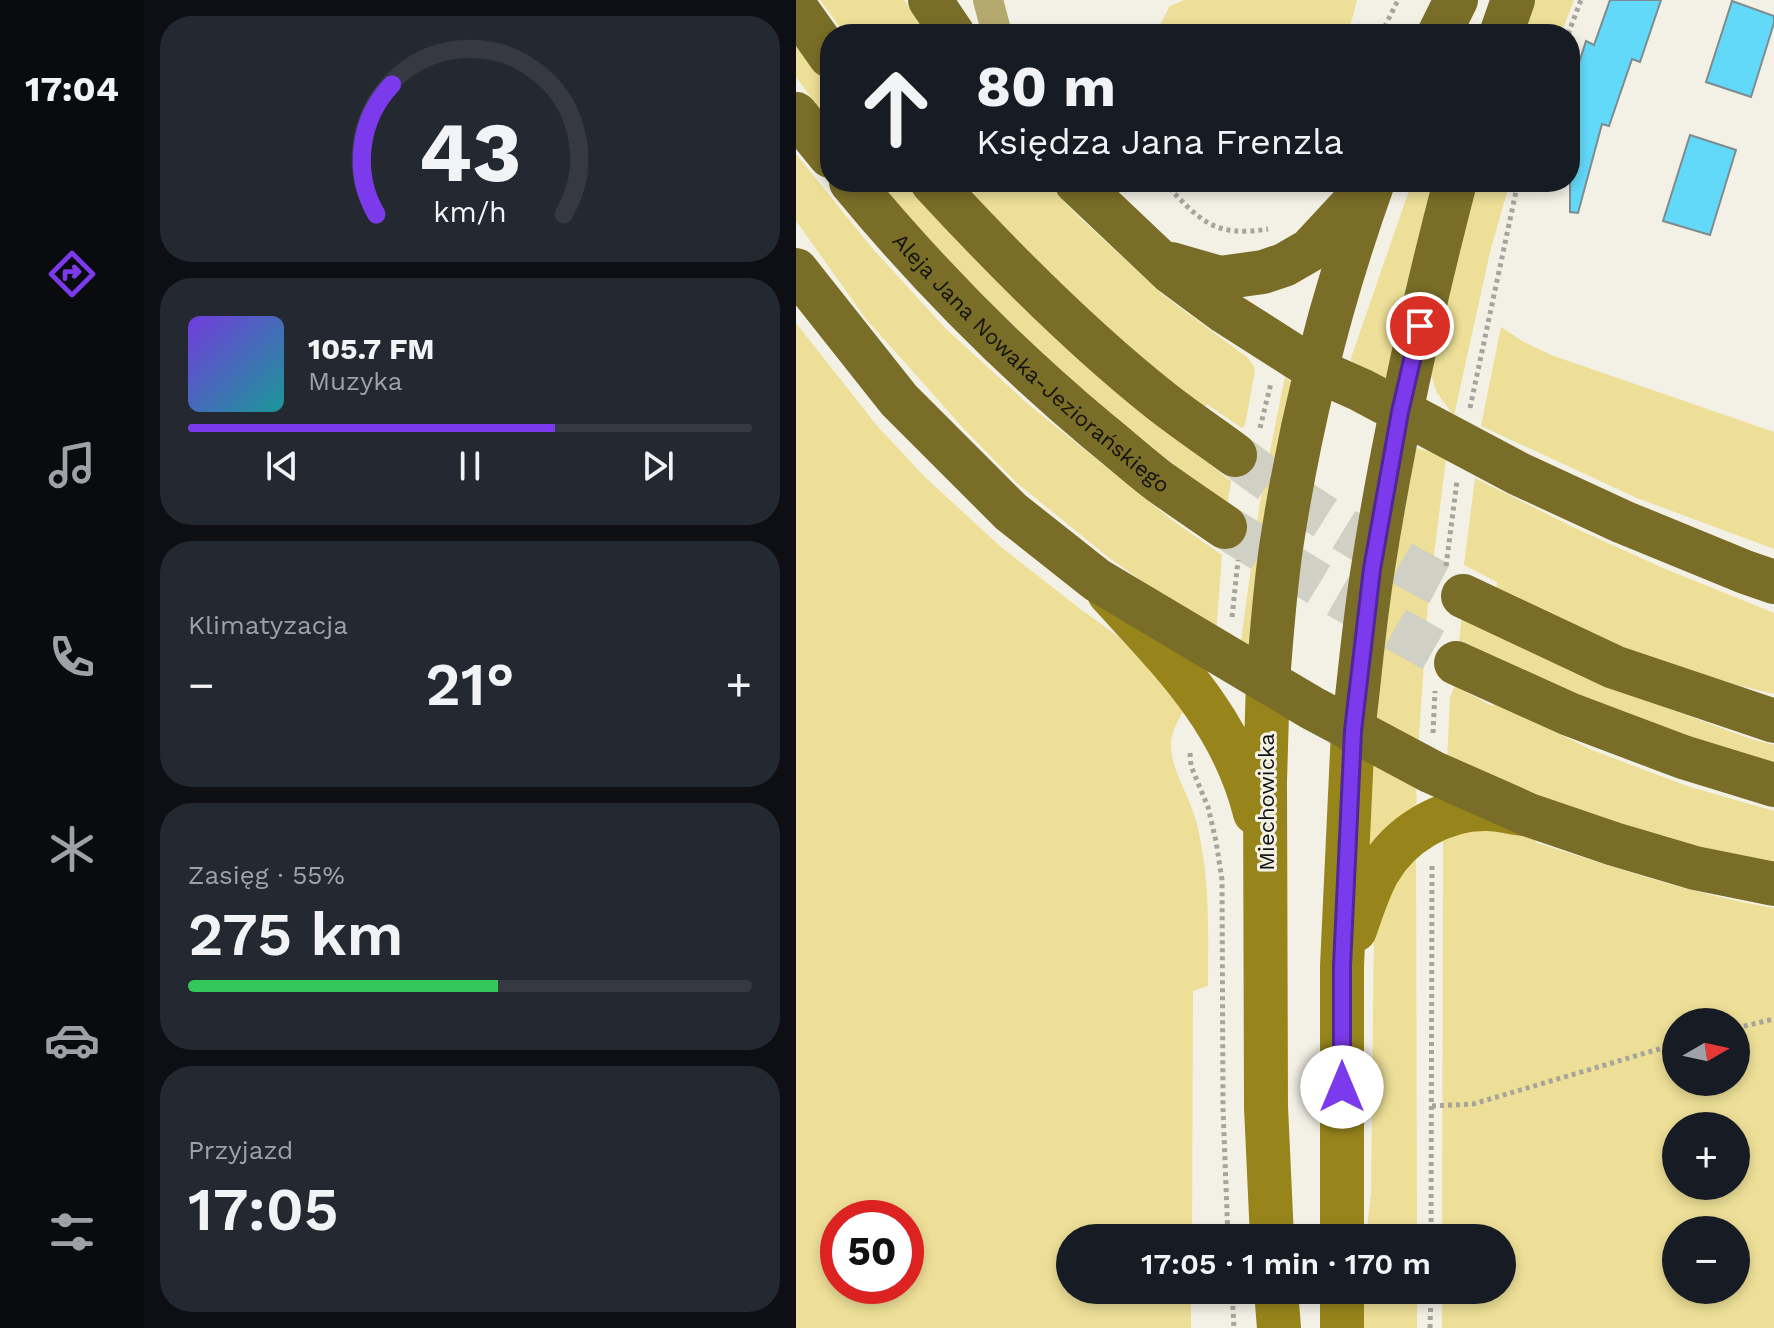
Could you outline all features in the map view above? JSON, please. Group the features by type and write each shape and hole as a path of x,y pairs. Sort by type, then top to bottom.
{"main road":[{"path":"930,0 946,24"},
{"path":"1444,24 1456,0"},
{"path":"1505,24 1513,0"},
{"path":"796,8 820,42"},
{"path":"796,114 820,144"},
{"name":"Aleja Jana Nowaka-Jeziorańskiego","path":"859,192 961,306 1014,358 1158,480 1225,527"},
{"path":"941,192 991,245 1106,353 1162,401 1235,455"},
{"path":"1086,192 1154,257 1225,312 1316,370 1361,390 1519,474 1623,522 1774,582"},
{"path":"1154,257 1174,266 1220,278 1263,272 1284,265 1310,250 1365,192"},
{"name":"Miechowicka","path":"1271,1224 1266,1107 1265,781 1268,680 1282,538 1298,452 1337,291 1370,192"},
{"path":"1342,1224 1342,966 1353,731 1372,569 1400,412 1452,192"},
{"path":"796,270 899,400 1011,512 1097,580 1353,731 1432,772 1529,815 1614,844 1695,868 1774,884"},
{"path":"1097,580 1184,675 1233,751 1254,810 1266,921"},
{"path":"1454,588 1614,667 1774,721"},
{"path":"1446,672 1683,757 1774,785"},
{"path":"1342,966 1368,893 1386,859 1415,831 1447,815 1487,809 1529,815"},
{"path":"1277,1304 1279,1328"},
{"path":"1342,1304 1342,1328"}],"street":[{"path":"988,0 994,24"}],"path":[{"path":"1386,24 1398,0"},
{"path":"1572,24 1581,0"},
{"path":"1173,192 1207,222 1225,231 1246,233 1279,224"},
{"path":"1454,588 1463,445 1516,192"},
{"path":"1432,772 1446,672"},
{"path":"1431,1224 1432,822"},
{"path":"1750,1025 1773,1019"},
{"path":"1432,1106 1473,1104 1662,1048"},
{"path":"1233,1304 1234,1328"},
{"path":"1430,1328 1431,1304"}],"shaded area":[{"path":"820,0 904,0 921,24 838,24"},
{"path":"1184,0 1357,0 1351,24 1160,24 1170,6"},
{"path":"1529,0 1574,0 1565,24 1520,24"},
{"path":"796,40 820,74 820,110 796,77"},
{"path":"796,154 820,184 820,192 827,192 873,249 945,328 1028,404 1172,520 1222,555 1216,634 1108,557 1017,483 964,429 866,319 796,221"},
{"path":"885,192 915,192 942,223 1113,388 1231,481 1227,506 1126,427 1050,361 931,245"},
{"path":"969,192 1055,192 1163,295 1248,358 1255,371 1245,425 1242,428 1208,405 1200,407 1096,317"},
{"path":"1409,192 1436,192 1389,382 1353,367 1351,358"},
{"path":"1468,192 1507,192 1490,252 1454,416 1437,393 1431,375"},
{"path":"796,323 878,427 926,478 1001,547 1119,637 1184,710 1172,735 1171,752 1194,813 1200,839 1207,897 1208,951 1208,986 1193,991 1192,1224 1056,1224 1056,1304 1191,1304 1191,1328 796,1328"},
{"path":"1501,327 1551,355 1774,432 1774,549 1637,498 1481,426"},
{"path":"1285,376 1293,389 1252,649 1240,648 1260,502"},
{"path":"1415,448 1446,459 1428,603 1418,752 1378,730 1371,713"},
{"path":"1475,478 1663,568 1774,613 1774,694 1724,682 1627,649 1496,589 1497,582 1464,565"},
{"path":"1462,612 1610,687 1774,745 1774,764 1691,739 1583,697 1459,643"},
{"path":"1455,686 1492,706 1495,702 1592,750 1687,786 1774,811 1774,869 1600,823 1447,762 1450,697"},
{"path":"1371,759 1416,776 1417,817 1366,865"},
{"path":"1455,825 1538,837 1535,842 1653,879 1774,908 1774,1328 1442,1328 1442,1304 1516,1304 1516,1224 1442,1224 1443,830"},
{"path":"1416,846 1417,1224 1368,1224 1371,1193 1374,927 1380,902"},
{"path":"1359,1304 1417,1304 1417,1328 1357,1328"}],"building":[{"path":"1610,0 1661,0 1640,62 1632,59 1609,126 1602,124 1578,213 1570,212 1570,192 1580,192 1580,60 1586,41 1594,45"},
{"path":"1732,1 1774,16 1751,97 1706,82"},
{"path":"1690,135 1736,150 1710,235 1663,221"}],"tunnel":[{"path":"1235,455 1346,531 1463,596"},
{"path":"1225,527 1456,663"}],"route":[{"path":"1342,1087 1342,966 1353,731 1372,569 1400,412 1420,326"}]}
